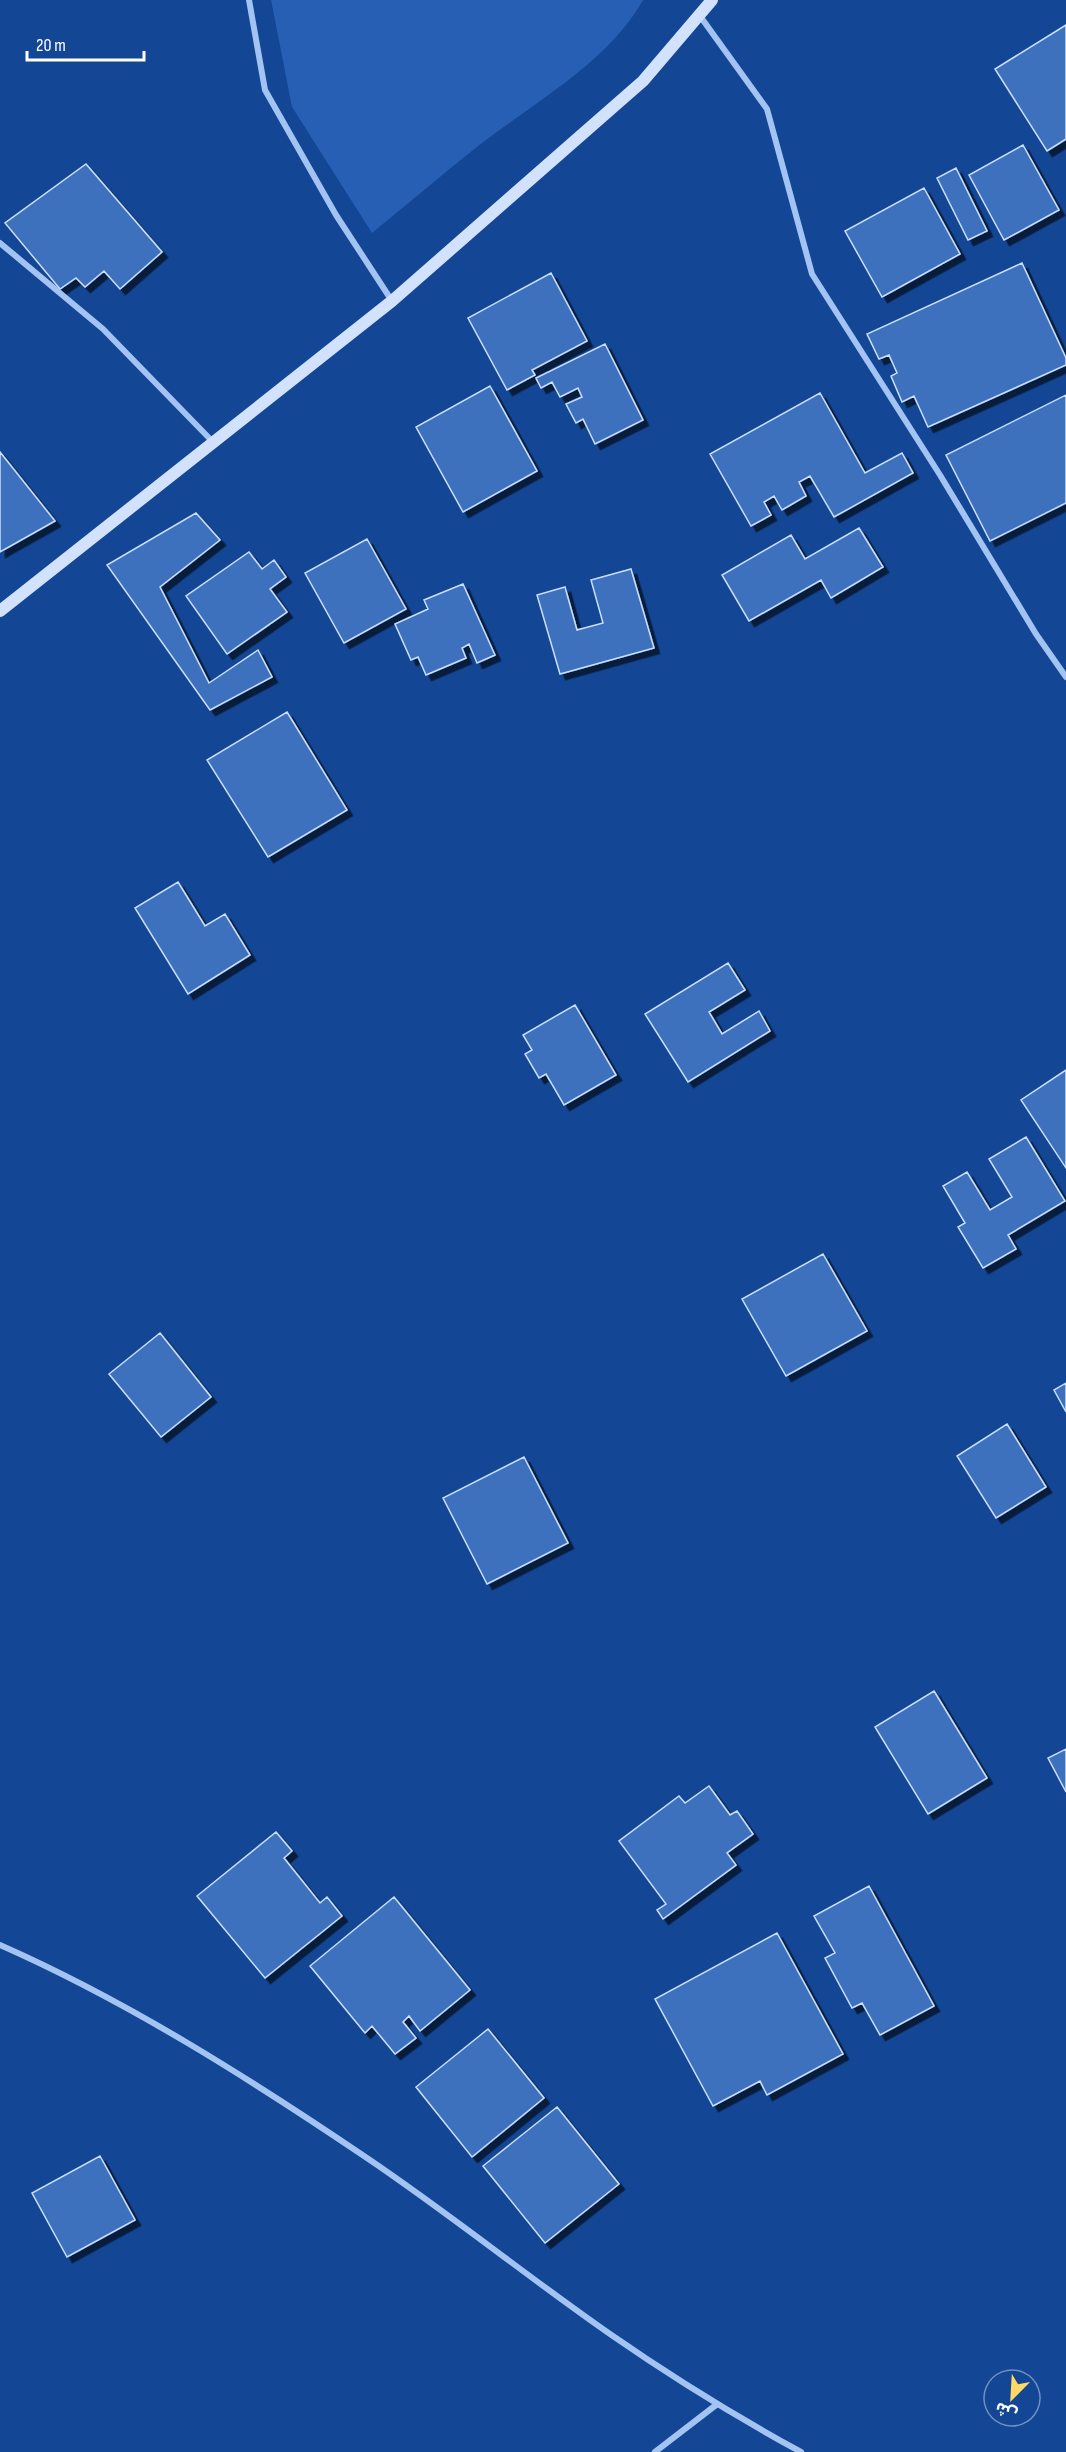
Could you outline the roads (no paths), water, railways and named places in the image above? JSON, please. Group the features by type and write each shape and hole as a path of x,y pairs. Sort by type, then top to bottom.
{"street":[{"path":"249,0 265,90 336,215 392,301"},
{"path":"0,611 392,301 643,81 712,0"},
{"path":"700,16 767,109 812,274 940,475 1036,634 1066,677"},
{"path":"0,243 103,329 213,442"},
{"path":"0,1945 63,1973 206,2054 368,2158 611,2335 716,2405 801,2452"},
{"path":"655,2452 716,2405"}]}
